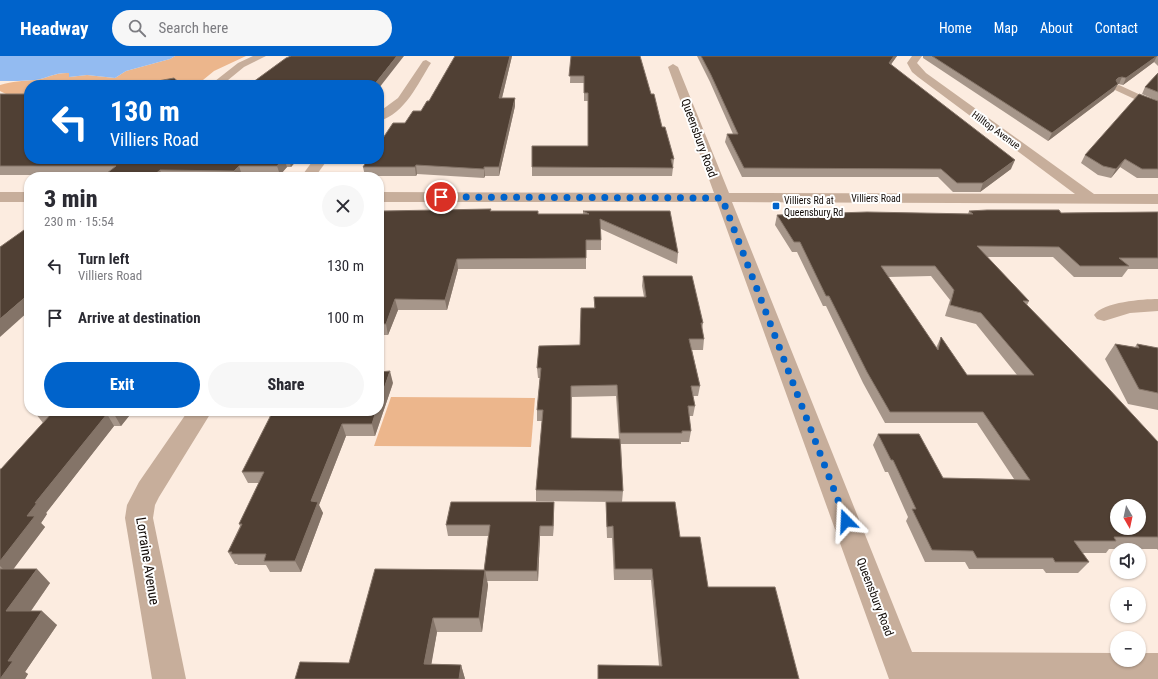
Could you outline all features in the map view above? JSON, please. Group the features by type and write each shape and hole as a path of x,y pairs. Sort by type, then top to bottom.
{"street":[{"path":"221,80 241,65 261,56"},
{"name":"Hilltop Avenue","path":"917,56 912,63 916,70 1091,199"},
{"path":"384,114 402,100 426,63"},
{"name":"Queensbury Road","path":"673,67 904,674"},
{"path":"1119,88 1158,107"},
{"name":"Villiers Road","path":"384,197 1158,199"},
{"path":"2,199 24,198"},
{"path":"1104,315 1120,308 1158,305"},
{"name":"Lorraine Avenue","path":"169,679 139,518 141,505 149,490 197,416"},
{"path":"904,674 1158,670"}],"shaded area":[{"path":"175,56 246,56 214,71 203,80 35,80 60,73 70,73 69,77 87,75 115,78 126,71 170,59"},
{"path":"24,81 24,96 6,94 0,91 0,85"},
{"path":"391,397 535,398 531,447 374,446"}],"water":[{"path":"0,56 175,56 170,59 126,71 115,78 87,75 69,77 69,73 64,73 35,80 0,81"}],"building":[{"path":"291,56 397,56 378,80 256,80"},
{"path":"455,56 510,56 499,98 515,98 499,167 484,167 484,169 416,165 415,167 363,167 365,164 384,164 384,136 393,123 405,123 413,111 421,111 427,101 429,101"},
{"path":"571,56 640,56 651,94 654,94 662,127 665,127 674,159 671,159 673,168 532,167 532,146 588,146 588,93 584,93 584,76 569,76"},
{"path":"701,56 894,56 889,63 1015,160 983,183 957,183 941,169 744,168 727,134 738,134"},
{"path":"932,56 1157,56 1126,78 1118,78 1116,80 1118,84 1052,133"},
{"path":"1158,73 1158,92 1145,87"},
{"path":"174,78 176,80 163,80"},
{"path":"0,94 24,94 24,164 279,164 277,166 239,166 234,171 160,170 158,172 108,172 116,166 0,166"},
{"path":"1139,94 1158,101 1158,169 1142,169 1125,159 1116,169 1103,166 1085,155"},
{"path":"491,209 490,211 538,211 538,214 589,214 583,211 670,211 678,253 600,219 601,240 586,240 586,258 457,259 445,300 395,299 386,324 384,324 384,211"},
{"path":"1059,210 1061,213 1158,212 1158,258 1119,258 1129,266 1080,266 1059,247 977,246 1029,301 1023,301 1109,389 1158,442 1158,537 1114,537 1116,541 1074,541 1089,562 1055,562 1053,558 977,558 973,551 932,550 912,509 916,509 893,460 891,460 878,434 919,434 943,478 1030,480 983,412 890,412 867,372 829,296 826,296 800,242 794,242 777,215 867,212 973,214 969,211","holes":["881,266 935,266 954,290 950,305 981,313 1034,375 967,375 941,337 938,350"]},
{"path":"24,230 24,298 0,319 0,247"},
{"path":"643,276 692,276 703,323 701,323 704,339 689,339 700,386 691,386 695,406 688,406 691,431 682,431 682,433 620,433 617,385 571,386 571,438 620,439 623,491 536,490 543,410 537,410 541,368 537,368 539,346 580,345 581,308 595,308 594,297 646,297"},
{"path":"1115,344 1139,348 1137,344 1158,348 1158,393 1139,389"},
{"path":"390,371 384,388 384,372"},
{"path":"49,416 105,416 35,503 37,503 27,516 35,516 0,561 1,469"},
{"path":"270,416 374,416 372,424 342,424 311,501 318,502 295,561 264,561 266,554 231,554 232,552 228,552 242,524 239,524 264,472 242,472"},
{"path":"451,502 554,502 553,526 540,526 537,571 484,571 490,525 446,525"},
{"path":"606,502 675,502 680,537 700,537 708,587 775,587 799,679 598,679 598,665 662,666 652,569 615,569 613,526 607,527"},
{"path":"0,569 37,569 6,611 42,611 8,661 13,661 0,679"},
{"path":"375,569 485,570 479,618 433,618 424,664 461,665 459,679 295,679 300,662 349,663"}],"place":[{"name":"Villiers Rd at Queensbury Rd","path":"776,206"}],"route":[{"path":"441,197 722,198 846,521"}]}
